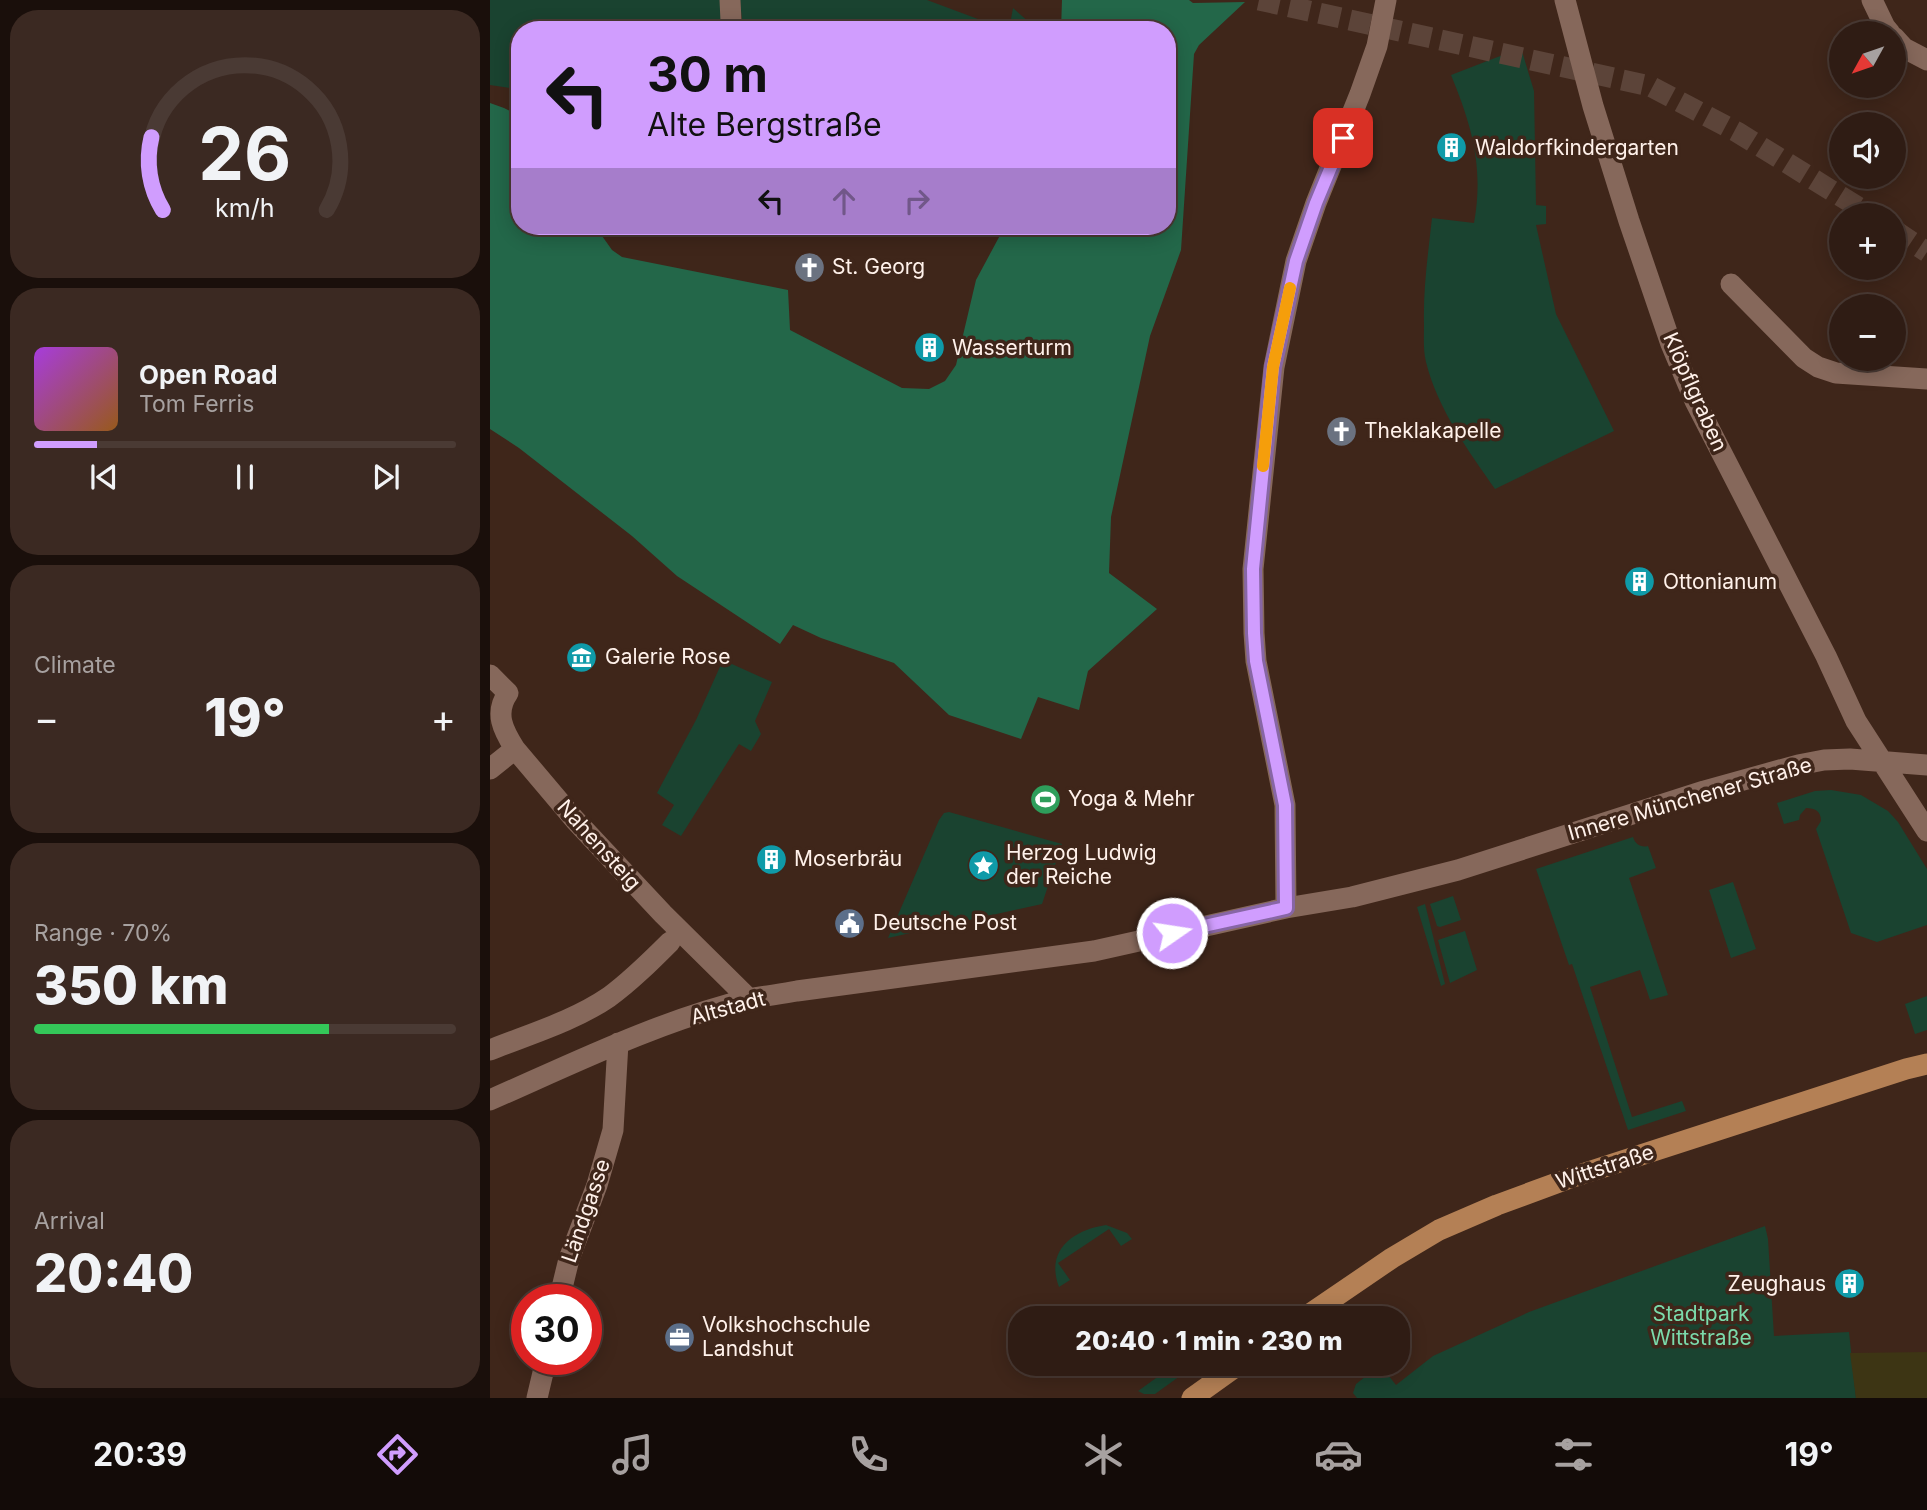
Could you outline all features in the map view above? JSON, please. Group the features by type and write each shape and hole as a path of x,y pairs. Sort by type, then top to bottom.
{"main road":[{"name":"Wittstraße","path":"1321,1306 1439,1230 1497,1205 1586,1173 1927,1064"},
{"path":"1192,1398 1223,1376"}],"street":[{"path":"1286,908 1285,805 1256,661 1254,633 1253,569 1272,378 1296,261 1377,46 1386,0"},
{"name":"Klöpflgraben","path":"1565,0 1593,106 1629,221 1671,344 1695,401 1826,656 1856,721 1927,831"},
{"path":"1872,0 1882,21"},
{"path":"1906,49 1927,60"},
{"path":"1731,284 1804,358 1818,367 1836,373 1927,379"},
{"name":"Nahensteig","path":"490,675 508,693 502,702 501,716 515,749 575,820 663,914 749,999"},
{"path":"490,769 515,749"},
{"name":"Innere Münchener Straße","path":"1286,908 1352,897 1458,870 1704,791 1798,765 1824,760 1927,765"},
{"name":"Altstadt","path":"490,1100 618,1044 749,999 1094,951 1286,908"},
{"path":"490,1050 576,1016 608,998 670,942"},
{"name":"Ländgasse","path":"563,1284 569,1259 621,1127 618,1044"},
{"path":"537,1398 542,1375"}],"green space":[{"path":"490,0 720,0 722,21 511,21 511,88 490,85"},
{"path":"740,0 927,0 983,21 748,21 742,20"},
{"path":"1062,0 1245,2 1199,45 1194,54 1181,250 1150,336 1111,517 1109,573 1157,609 1088,671 1079,710 1038,697 1021,739 949,715 894,663 821,638 793,625 780,644 677,576 632,536 519,448 490,429 490,103 511,112 511,235 601,235 612,250 622,257 788,290 790,330 902,388 929,389 945,381 956,365 976,280 1000,235 1176,235 1176,21 1061,21"},
{"path":"1013,8 1028,21 1011,21"},
{"path":"1521,48 1534,91 1536,205 1546,206 1546,224 1536,225 1556,314 1614,431 1495,489 1455,429 1431,380 1424,348 1425,285 1432,218 1474,223 1477,203 1474,148 1465,112 1451,75"},
{"path":"723,660 772,682 755,721 761,734 751,751 739,744 681,836 662,825 674,805 657,793 696,720"},
{"path":"1831,790 1861,795 1888,811 1898,822 1927,869 1927,925 1877,942 1851,933 1816,829 1821,821 1819,812 1806,808 1799,820 1784,824 1777,803 1815,791"},
{"path":"949,812 1062,844 1042,904 888,938 939,820 944,813"},
{"path":"1633,837 1639,845 1648,846 1656,868 1629,878 1668,995 1650,1000 1640,970 1590,987 1632,1117 1682,1101 1686,1111 1628,1130 1572,964 1569,965 1536,869"},
{"path":"1733,882 1756,949 1731,958 1709,890"},
{"path":"1453,896 1461,920 1437,926 1430,904"},
{"path":"1425,904 1445,984 1441,986 1417,907"},
{"path":"1465,931 1477,970 1450,983 1438,940"},
{"path":"1927,996 1927,1030 1915,1034 1905,1004"},
{"path":"1106,1225 1127,1233 1132,1239 1121,1246 1109,1229 1058,1263 1070,1280 1059,1287 1056,1262 1065,1244 1083,1232"},
{"name":"Stadtpark Wittstraße","path":"1765,1226 1774,1336 1849,1332 1856,1398 1357,1398 1353,1393 1356,1384 1366,1376 1389,1376 1396,1385 1433,1356 1529,1312"},
{"path":"1159,1376 1180,1376 1155,1394 1138,1391"}],"sand":[{"path":"1927,1352 1927,1398 1856,1398 1850,1353"}],"tunnel":[{"path":"1259,0 1650,86 1737,132 1852,203"},
{"path":"1906,238 1927,252"}],"slow traffic":[{"path":"1263,466 1273,367 1290,288"}],"place":[{"name":"Waldorfkindergarten","path":"1452,148"},
{"name":"St. Georg","path":"809,267"},
{"name":"Wasserturm","path":"929,348"},
{"name":"Theklakapelle","path":"1341,431"},
{"name":"Ottonianum","path":"1640,582"},
{"name":"Galerie Rose","path":"582,657"},
{"name":"Yoga & Mehr","path":"1045,799"},
{"name":"Moserbräu","path":"771,859"},
{"name":"Herzog Ludwig der Reiche","path":"983,865"},
{"name":"Deutsche Post","path":"850,923"},
{"name":"Zeughaus","path":"1849,1284"},
{"name":"Volkshochschule Landshut","path":"679,1337"}],"route":[{"path":"1172,933 1286,908 1285,805 1256,661 1253,569 1273,367 1296,261 1343,138"}]}
